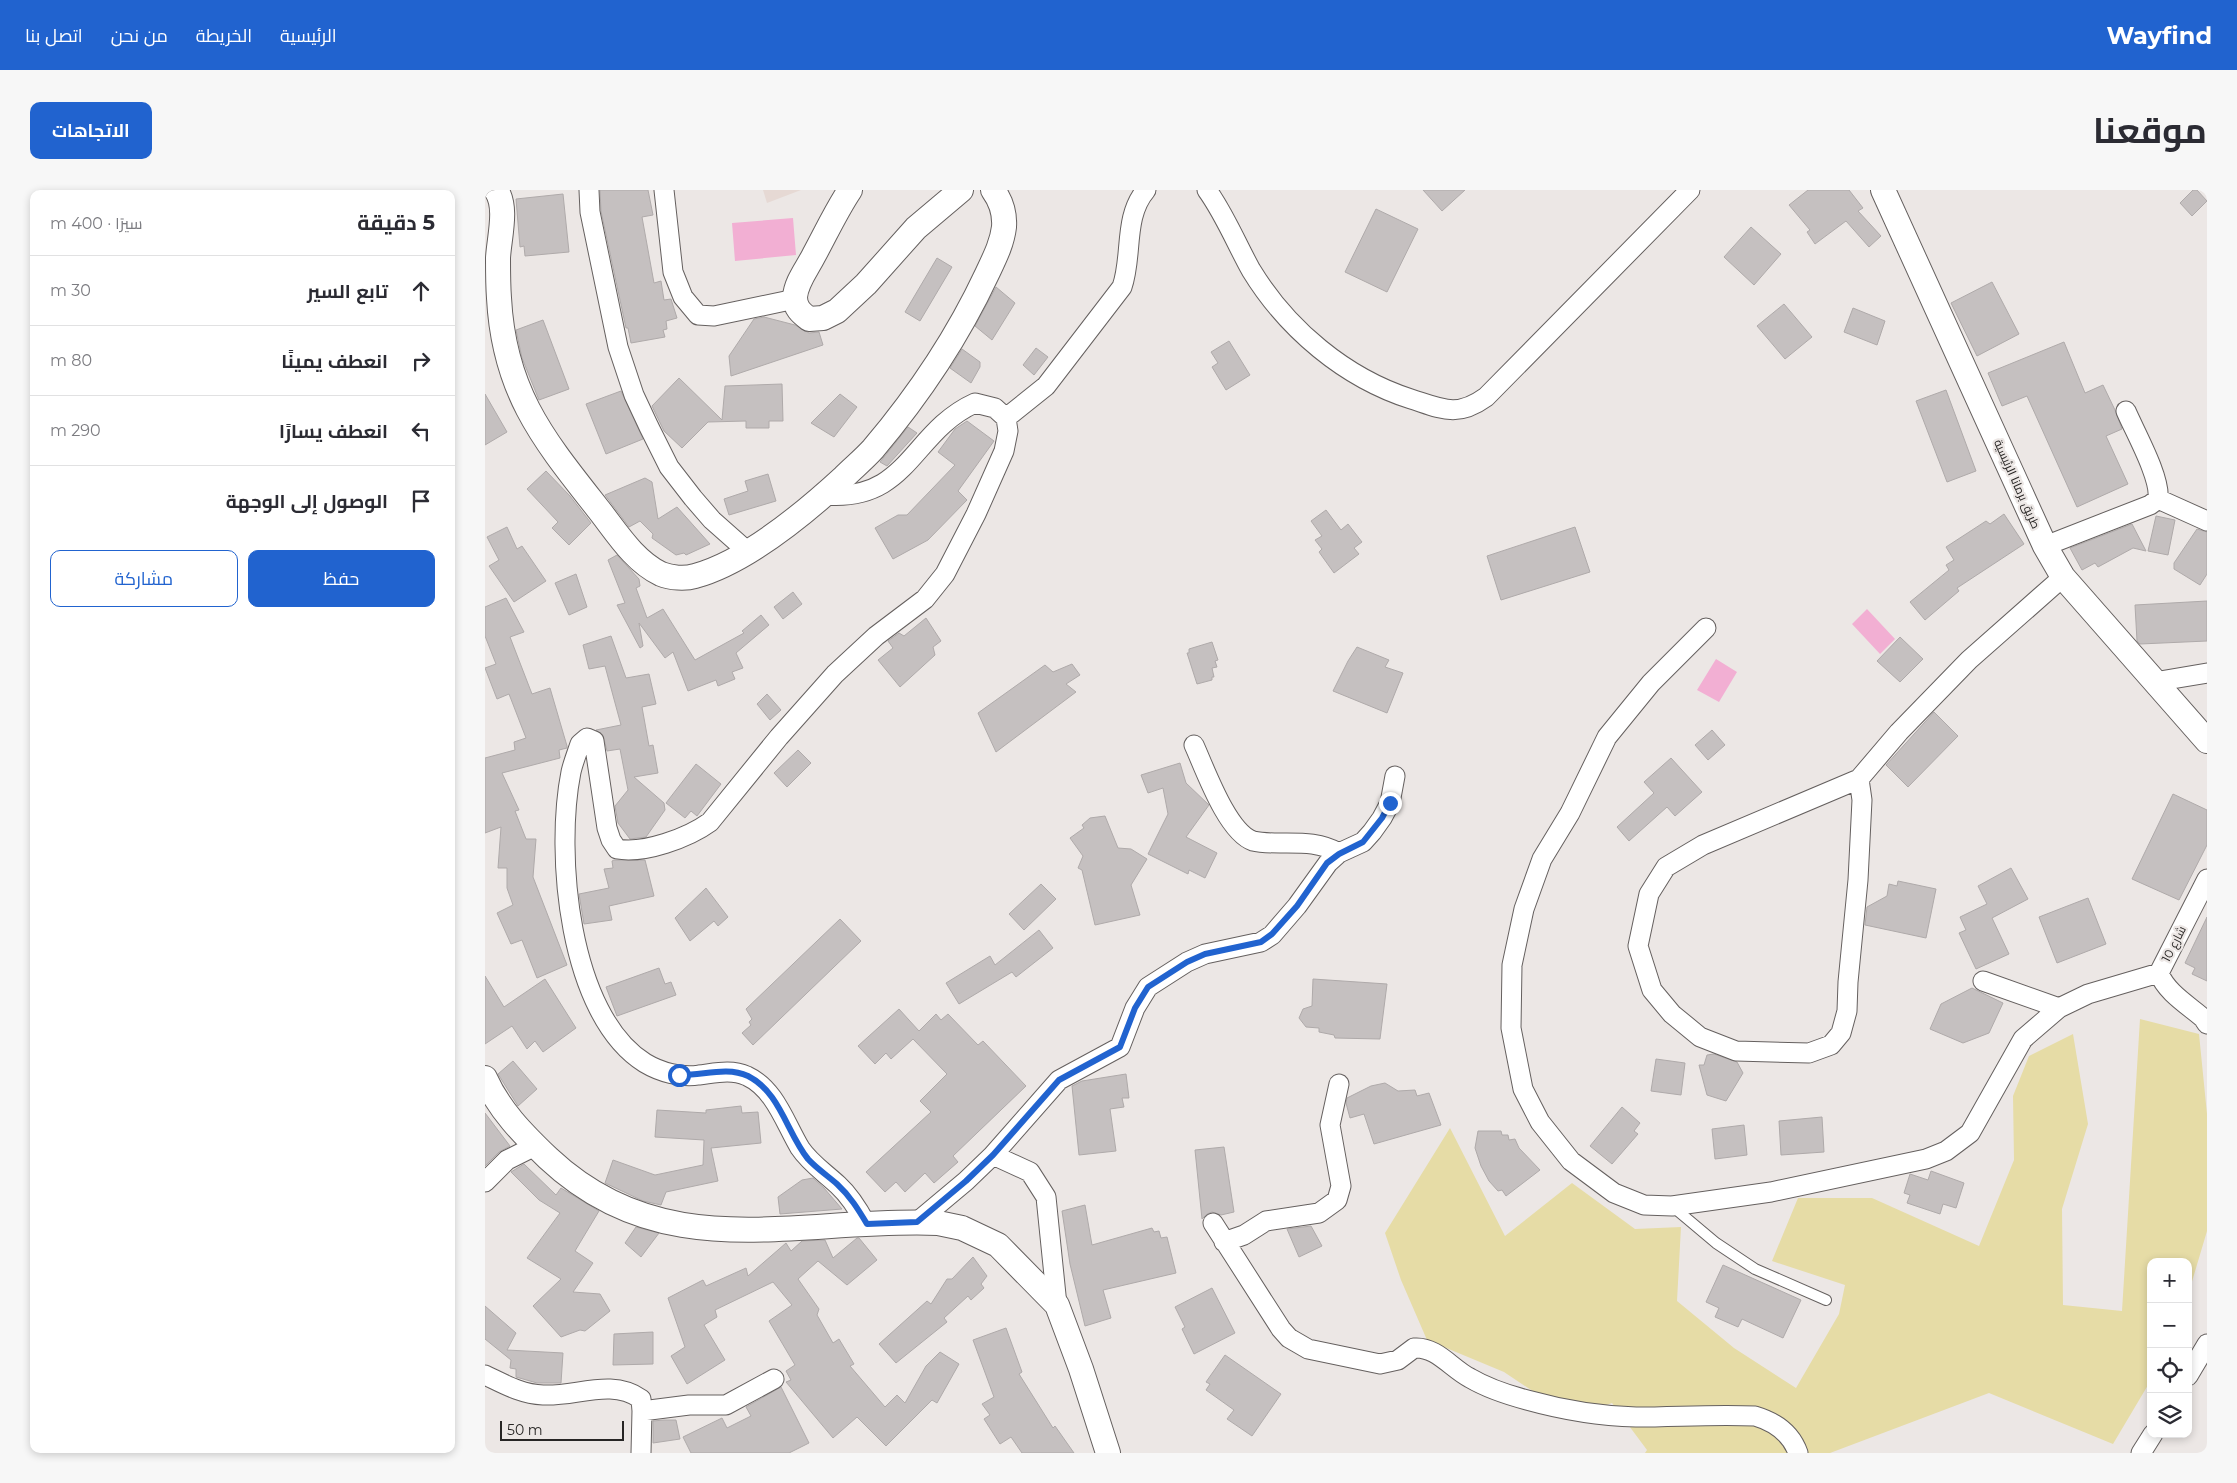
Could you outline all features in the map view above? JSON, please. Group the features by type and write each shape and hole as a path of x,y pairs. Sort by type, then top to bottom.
{"street":[{"path":"496,190 500,196 502,208 498,258 502,333 510,366 521,398 537,429 631,552 651,569 665,576 693,577 713,570 782,528 825,495 871,451 912,398 950,342 981,287 1000,246 1004,226 1003,211 999,199 993,190"},
{"path":"589,190 590,212 619,347 634,395 669,467 712,520 747,551"},
{"path":"664,190 673,272 683,297 699,315 714,316 795,300"},
{"path":"850,190 829,222 815,254 797,286 795,300 799,312 809,319 823,318 837,311 866,284 915,228 961,190"},
{"path":"1006,418 1046,386 1121,287 1126,275 1133,213 1140,197 1146,190"},
{"path":"1207,190 1221,209 1251,269 1272,301 1312,343 1374,386 1445,411 1461,410 1475,405 1485,397 1690,190"},
{"name":"طريق برمانا الرئيسية","path":"1883,190 2045,546 2063,577 2153,682 2207,741"},
{"path":"825,495 844,496 863,493 880,486 895,475 942,423 962,408 975,402 995,408 1006,418 1008,431 1003,451 976,514 945,574 925,599 876,636 835,674 779,737 710,822 696,832 680,838 629,851 617,849 611,840 607,828 594,741 587,738 580,744 571,771 566,809 565,851 570,915 591,992 607,1024 630,1052 645,1063 661,1071 697,1076 722,1071 747,1076 768,1091 809,1160 839,1185 853,1201 867,1224"},
{"path":"2045,546 2150,506 2158,499 2159,490 2156,478 2126,411"},
{"path":"2158,499 2207,521"},
{"path":"1859,779 1862,800 1858,880 1847,1011 1841,1033 1831,1045 1809,1053 1736,1051 1700,1036 1672,1014 1652,990 1638,946 1649,894 1666,868 1703,845 1859,779 1899,732 1969,660 2063,577"},
{"path":"1706,628 1651,683 1607,737 1570,813 1542,859 1523,909 1512,965 1511,1028 1523,1089 1540,1122 1571,1162 1614,1193 1644,1205 1672,1206 1771,1192 1926,1159 1946,1151 1970,1133 2023,1039 2059,1008 2088,994 2159,973"},
{"path":"2153,682 2207,673"},
{"path":"1193,745 1225,810 1238,830 1252,840 1268,843 1309,843 1328,847 1339,854"},
{"path":"917,1222 966,1181 993,1155 1059,1080 1120,1047 1135,1008 1148,987 1187,962 1205,954 1261,942 1272,934 1297,906 1327,863 1339,854 1363,842 1382,818 1390,803 1395,776"},
{"name":"شارع 10","path":"2207,879 2159,973 2162,982 2169,990 2203,1018 2207,1024"},
{"path":"1983,981 2059,1008"},
{"path":"1224,1242 1244,1235 1267,1221 1319,1212 1337,1200 1341,1186 1330,1125 1339,1084"},
{"path":"487,1085 501,1107 535,1146 563,1172 595,1194 631,1212 667,1223 706,1229 781,1229 917,1222 938,1223 962,1228 998,1245 1057,1305"},
{"path":"485,1182 507,1160 535,1146"},
{"path":"993,1155 1030,1172 1046,1197 1057,1305 1081,1369 1107,1453"},
{"path":"1213,1223 1281,1329 1289,1338 1308,1348 1380,1364 1398,1360 1414,1348 1426,1349 1435,1353 1470,1378 1497,1390 1525,1400 1581,1412 1637,1417 1755,1416 1781,1428 1794,1442 1798,1453"},
{"path":"2192,1369 2207,1344"},
{"path":"485,1375 515,1390 543,1395 597,1388 629,1391 641,1399 641,1453"},
{"path":"642,1411 689,1406 726,1405 774,1379"},
{"path":"2141,1453 2150,1438"}],"lane":[{"path":"1672,1206 1716,1243 1755,1270 1827,1300"}],"shaded area":[{"path":"763,190 801,190 767,203"},
{"path":"793,218 796,255 735,261 732,223"},
{"path":"1867,609 1895,639 1880,654 1852,624"},
{"path":"1716,659 1737,672 1719,702 1697,690"},
{"path":"2140,1019 2199,1034 2207,1114 2207,1231 2192,1282 2192,1258 2147,1258 2147,1387 2113,1444 1989,1393 1830,1453 1645,1453 1647,1450 1612,1403 1573,1418 1504,1372 1427,1340 1401,1280 1385,1233 1450,1128 1505,1236 1572,1183 1635,1229 1681,1227 1677,1301 1734,1348 1796,1388 1839,1314 1845,1285 1772,1261 1798,1198 1872,1198 1979,1246 2014,1160 2013,1096 2029,1056 2073,1034 2088,1124 2062,1209 2063,1305 2122,1311"}],"building":[{"path":"600,190 648,190 653,215 642,217 654,283 661,281 664,300 671,299 677,318 666,321 667,329 663,330 665,337 631,343 628,328 626,328 601,211"},
{"path":"1423,190 1465,190 1442,211"},
{"path":"1808,190 1849,190 1863,208 1858,211 1881,236 1869,247 1846,221 1815,244 1807,232 1810,230 1789,205"},
{"path":"2193,190 2197,190 2207,201 2192,216 2180,203"},
{"path":"563,194 569,252 525,256 524,246 520,247 516,199"},
{"path":"1376,209 1418,229 1387,292 1345,272"},
{"path":"1751,227 1781,254 1754,285 1724,257"},
{"path":"937,258 952,267 920,321 905,312"},
{"path":"1992,282 2019,334 1977,356 1951,303"},
{"path":"996,287 1015,303 992,340 975,326"},
{"path":"1784,304 1812,337 1785,359 1757,326"},
{"path":"1853,308 1885,321 1877,345 1844,332"},
{"path":"764,317 795,325 809,333 819,332 823,345 731,376 729,356 754,319"},
{"path":"543,320 569,389 539,400 522,358 516,330"},
{"path":"1229,341 1250,375 1226,390 1212,367 1218,363 1211,352"},
{"path":"2064,342 2085,393 2103,385 2115,410 2122,429 2106,436 2128,484 2077,507 2027,396 2002,406 1988,373"},
{"path":"1036,348 1048,357 1034,375 1023,365"},
{"path":"962,349 980,362 980,367 971,383 950,368"},
{"path":"679,378 722,420 725,386 782,384 783,421 769,421 769,428 746,428 746,421 708,422 682,448 664,431 652,406"},
{"path":"1946,390 1976,471 1947,482 1916,401"},
{"path":"621,391 643,439 606,454 586,404"},
{"path":"485,394 507,432 485,445"},
{"path":"840,394 857,407 834,437 811,423"},
{"path":"967,421 994,441 958,491 967,500 928,540 893,559 875,528 898,515 907,515 955,465 938,452 955,429"},
{"path":"908,427 917,433 887,466 880,462"},
{"path":"546,471 570,496 591,523 569,545 552,528 558,522 527,489"},
{"path":"768,474 776,501 729,515 724,499 748,491 745,481"},
{"path":"645,478 652,482 658,519 677,507 710,544 686,555 684,553 676,555 652,538 653,534 640,521 629,527 605,495"},
{"path":"1326,510 1341,530 1348,524 1362,542 1354,548 1359,554 1334,573 1319,552 1322,549 1315,540 1322,536 1311,521"},
{"path":"2004,514 2024,544 1957,588 1959,591 1925,620 1910,602 1949,570 1946,565 1954,560 1946,547 1986,521 1990,524"},
{"path":"2156,516 2175,520 2168,555 2148,551"},
{"path":"2132,524 2146,551 2133,548 2098,567 2095,563 2082,570 2070,548"},
{"path":"507,527 517,549 522,546 546,581 514,602 489,566 499,560 487,537"},
{"path":"1575,527 1590,572 1501,600 1487,556"},
{"path":"2197,529 2207,532 2207,574 2200,585 2174,569 2174,563"},
{"path":"617,555 639,579 640,586 636,588 647,618 663,609 695,660 744,633 742,631 761,615 769,625 736,653 743,668 732,672 735,679 718,686 716,680 688,691 673,652 665,658 639,623 643,646 640,648 617,605 625,603 608,560"},
{"path":"576,574 587,607 569,615 555,583"},
{"path":"793,592 802,604 783,619 774,607"},
{"path":"506,598 524,632 510,637 532,694 550,688 567,746 567,748 559,750 560,758 502,773 519,810 515,811 526,839 536,839 533,877 567,965 537,978 522,940 511,944 497,913 513,905 507,888 507,868 498,868 501,827 485,833 485,758 515,750 514,742 526,738 509,694 497,699 485,668 496,664 485,636 485,607"},
{"path":"2207,601 2207,641 2140,644 2137,641 2135,605"},
{"path":"926,618 941,641 933,647 935,655 900,687 878,660 893,648 888,641 899,633 904,636"},
{"path":"611,636 626,678 649,674 656,704 642,707 649,746 653,745 658,773 634,777 664,803 665,810 646,837 630,839 618,823 615,806 628,790 620,749 607,751 603,735 596,730 621,725 605,666 589,669 583,645"},
{"path":"1900,637 1923,659 1900,682 1877,661"},
{"path":"1212,642 1218,660 1215,661 1217,667 1212,668 1214,677 1212,677 1212,680 1197,684 1187,653 1189,653 1189,649"},
{"path":"1357,647 1389,660 1385,667 1403,673 1387,713 1333,691"},
{"path":"1072,664 1080,675 1066,684 1076,692 996,752 978,713 1045,665 1053,672"},
{"path":"767,694 781,710 770,720 757,704"},
{"path":"1934,712 1958,736 1908,787 1886,765"},
{"path":"1712,730 1725,745 1708,760 1695,745"},
{"path":"798,750 811,763 787,787 774,773"},
{"path":"1671,758 1702,792 1675,816 1667,807 1629,841 1617,827 1654,793 1644,782"},
{"path":"1180,763 1186,783 1209,805 1186,837 1217,853 1205,878 1189,870 1188,874 1148,854 1168,814 1163,788 1148,793 1141,775"},
{"path":"696,764 721,784 697,816 691,811 685,818 666,803"},
{"path":"2173,794 2207,810 2207,845 2179,900 2132,879"},
{"path":"1105,816 1118,848 1131,849 1147,859 1131,885 1140,915 1095,925 1082,870 1078,868 1083,856 1070,838 1084,828 1082,825 1090,818"},
{"path":"645,860 654,896 609,906 612,920 584,924 579,894 609,888 604,869 613,868 612,861"},
{"path":"2011,868 2028,899 1992,918 2009,954 1976,969 1959,933 1966,930 1960,917 1987,904 1978,886"},
{"path":"1898,881 1936,889 1926,938 1865,925 1867,907 1887,896 1889,884 1897,886"},
{"path":"1041,884 1056,899 1024,930 1009,914"},
{"path":"706,888 728,917 718,926 714,921 690,941 675,918"},
{"path":"2088,898 2106,944 2057,963 2039,917"},
{"path":"2207,917 2207,981 2192,974 2195,968 2185,963"},
{"path":"840,919 861,941 753,1045 742,1033 751,1025 749,1022 752,1019 746,1009"},
{"path":"1039,930 1053,948 1016,977 1012,972 959,1004 946,983 990,956 995,965"},
{"path":"659,968 665,984 671,982 676,995 617,1016 606,987"},
{"path":"485,976 504,1007 545,979 576,1028 543,1052 535,1041 527,1049 512,1026 485,1044"},
{"path":"1313,979 1387,984 1380,1039 1335,1038 1334,1035 1319,1032 1319,1028 1306,1027 1299,1018 1303,1009 1312,1006"},
{"path":"1972,988 2003,1003 1989,1033 1963,1043 1930,1029 1941,1004"},
{"path":"899,1009 919,1031 936,1014 941,1020 948,1014 978,1045 983,1041 1026,1086 953,1156 958,1162 934,1183 925,1173 905,1192 896,1182 885,1192 866,1172 931,1112 920,1101 947,1074 913,1039 891,1059 886,1053 875,1064 858,1046"},
{"path":"1714,1054 1737,1062 1743,1073 1726,1101 1707,1095 1699,1065 1704,1065 1707,1055"},
{"path":"1656,1059 1685,1063 1681,1095 1651,1091"},
{"path":"513,1061 537,1089 518,1106 498,1074"},
{"path":"1126,1074 1129,1098 1122,1098 1124,1107 1110,1109 1116,1151 1079,1155 1072,1086 1082,1081"},
{"path":"1385,1083 1398,1091 1415,1090 1417,1096 1429,1093 1441,1125 1374,1144 1364,1114 1350,1118 1346,1103 1347,1098 1371,1086"},
{"path":"741,1106 742,1113 758,1112 761,1143 711,1148 718,1181 666,1192 661,1205 643,1201 605,1183 613,1160 655,1175 703,1165 704,1140 655,1137 657,1110 706,1113 706,1110"},
{"path":"1622,1107 1640,1123 1634,1131 1638,1134 1612,1164 1590,1146"},
{"path":"485,1113 510,1146 499,1152 485,1166"},
{"path":"1822,1117 1824,1152 1781,1155 1779,1121"},
{"path":"1744,1125 1747,1155 1715,1159 1712,1129"},
{"path":"1478,1131 1501,1131 1502,1135 1508,1135 1509,1140 1515,1139 1519,1148 1540,1170 1506,1196 1502,1190 1498,1191 1489,1181 1481,1166 1475,1148"},
{"path":"1224,1147 1234,1212 1221,1215 1212,1212 1202,1219 1195,1150"},
{"path":"524,1164 556,1195 561,1188 599,1211 575,1251 593,1263 573,1292 600,1294 610,1311 585,1331 580,1330 561,1337 533,1306 561,1279 527,1258 560,1213 539,1200 511,1172"},
{"path":"1931,1171 1964,1183 1956,1208 1943,1204 1940,1214 1907,1203 1910,1195 1904,1193 1910,1174 1928,1180"},
{"path":"813,1178 842,1209 780,1214 778,1197 802,1180"},
{"path":"1085,1205 1092,1245 1152,1228 1154,1232 1159,1231 1161,1238 1167,1237 1176,1273 1103,1290 1111,1318 1085,1326 1070,1264 1062,1211"},
{"path":"1311,1226 1322,1246 1299,1257 1287,1229"},
{"path":"636,1227 659,1233 641,1257 625,1243"},
{"path":"857,1238 877,1260 847,1285 818,1261 798,1279 819,1309 817,1315 833,1343 839,1339 854,1364 850,1366 885,1407 897,1395 905,1403 926,1366 940,1352 959,1364 937,1403 932,1400 886,1446 857,1417 833,1438 786,1382 791,1380 786,1371 795,1365 769,1321 792,1305 773,1282 715,1310 717,1317 704,1325 725,1360 687,1384 671,1356 685,1347 668,1298 703,1280 706,1286 746,1268 748,1276 786,1243 791,1251 802,1241 825,1240 833,1258"},
{"path":"973,1257 987,1276 981,1284 984,1288 971,1300 968,1296 944,1318 947,1322 896,1363 879,1344 927,1301 931,1304 947,1279 952,1279"},
{"path":"1723,1265 1801,1300 1783,1338 1742,1319 1738,1327 1715,1317 1719,1308 1706,1302"},
{"path":"1212,1288 1235,1333 1194,1354 1182,1329 1185,1327 1175,1307"},
{"path":"485,1306 516,1333 507,1350 563,1353 561,1383 537,1383 516,1377 516,1369 510,1368 511,1360 485,1339"},
{"path":"1006,1328 1022,1372 1019,1374 1053,1428 1055,1426 1074,1453 1022,1453 1011,1437 1000,1444 984,1419 990,1415 982,1404 994,1397 973,1340"},
{"path":"653,1332 653,1364 613,1365 614,1334"},
{"path":"1225,1355 1281,1394 1252,1436 1227,1419 1234,1410 1206,1390 1210,1384 1206,1382"},
{"path":"781,1387 809,1443 789,1453 691,1453 683,1437 722,1418 727,1428 751,1416 746,1407"},
{"path":"676,1420 680,1439 653,1443 653,1421"}],"route":[{"path":"679,1075 697,1076 722,1071 747,1076 768,1091 800,1148 809,1160 839,1185 853,1201 867,1224 917,1222 966,1181 993,1155 1059,1080 1120,1047 1135,1008 1148,987 1187,962 1205,954 1261,942 1272,934 1297,906 1327,863 1339,854 1363,842 1382,818 1390,803"}]}
